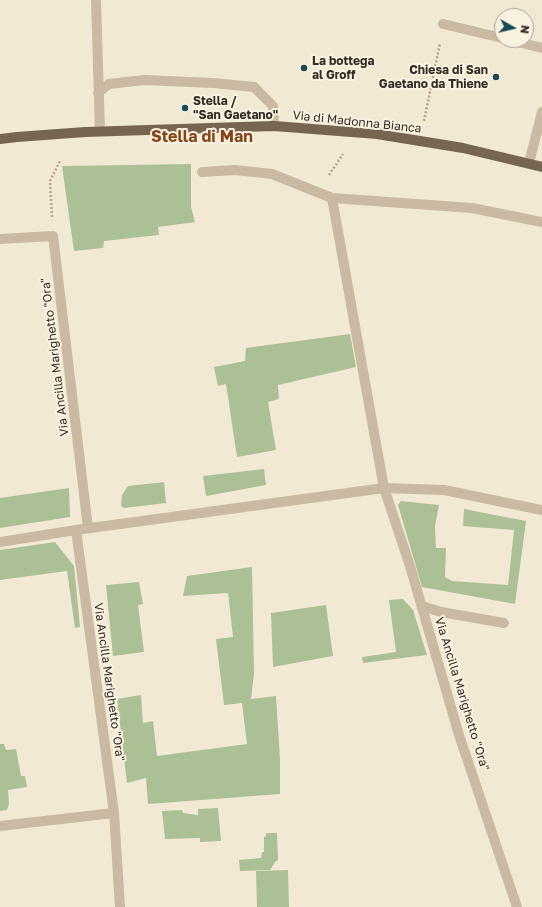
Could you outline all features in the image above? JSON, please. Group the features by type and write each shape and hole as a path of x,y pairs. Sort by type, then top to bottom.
{"main road":[{"name":"Via di Madonna Bianca","path":"0,139 100,131 274,126 377,134 464,148 542,167"}],"street":[{"path":"96,0 100,131"},
{"path":"443,24 494,36"},
{"path":"98,93 109,84 144,80 212,83 254,87 273,106 274,126"},
{"path":"529,164 542,112"},
{"path":"202,172 235,170 272,174 332,198 472,208 542,222"},
{"name":"Via Ancilla Marighetto \"Ora\"","path":"332,198 384,488 410,566 459,735 517,907"},
{"path":"0,238 53,236"},
{"name":"Via Ancilla Marighetto \"Ora\"","path":"53,236 88,528"},
{"path":"0,542 88,528 384,488 444,490 542,510"},
{"name":"Via Ancilla Marighetto \"Ora\"","path":"76,530 114,813 120,907"},
{"path":"422,606 442,612 504,623"},
{"path":"0,826 114,813"}],"path":[{"path":"424,121 443,24"},
{"path":"53,236 50,181 60,161"}],"green space":[{"path":"191,164 191,207 195,222 158,227 159,235 104,241 103,248 74,251 62,166"},
{"path":"350,334 356,367 278,385 279,399 268,402 276,450 237,457 226,384 218,386 214,367 245,361 246,348"},
{"path":"264,469 266,485 206,496 203,476"},
{"path":"164,482 166,503 124,508 121,506 122,495 128,486"},
{"path":"69,488 70,517 0,528 0,498"},
{"path":"401,501 439,505 435,526 436,548 446,548 445,577 452,581 508,585 514,530 463,526 464,509 526,521 515,604 422,587 398,505"},
{"path":"55,542 74,566 80,627 75,628 67,571 0,580 0,550"},
{"path":"252,567 254,674 251,699 276,696 280,759 280,794 148,804 146,778 127,783 117,699 141,695 143,723 153,721 157,756 247,744 242,703 224,705 216,639 233,637 228,593 183,596 187,576"},
{"path":"139,582 143,604 138,605 144,652 113,656 106,585"},
{"path":"403,599 413,610 427,655 363,663 362,657 396,652 389,600"},
{"path":"326,605 333,656 273,667 271,613"},
{"path":"0,744 4,744 6,750 16,749 21,776 25,776 27,787 8,790 9,804 7,810 0,811"},
{"path":"218,808 221,841 200,842 200,838 165,839 162,811 182,810 183,813 198,815 198,809"},
{"path":"266,833 277,833 278,860 270,870 240,871 239,860 261,858 262,852 264,852 264,837 266,836"},
{"path":"288,870 289,907 257,907 256,871"}],"place":[{"name":"La bottega al Groff","path":"304,68"},
{"name":"Chiesa di San Gaetano da Thiene","path":"496,77"},
{"name":"Stella / \"San Gaetano\"","path":"185,108"}],"district":[{"name":"Stella di Man","path":"202,137"}]}
